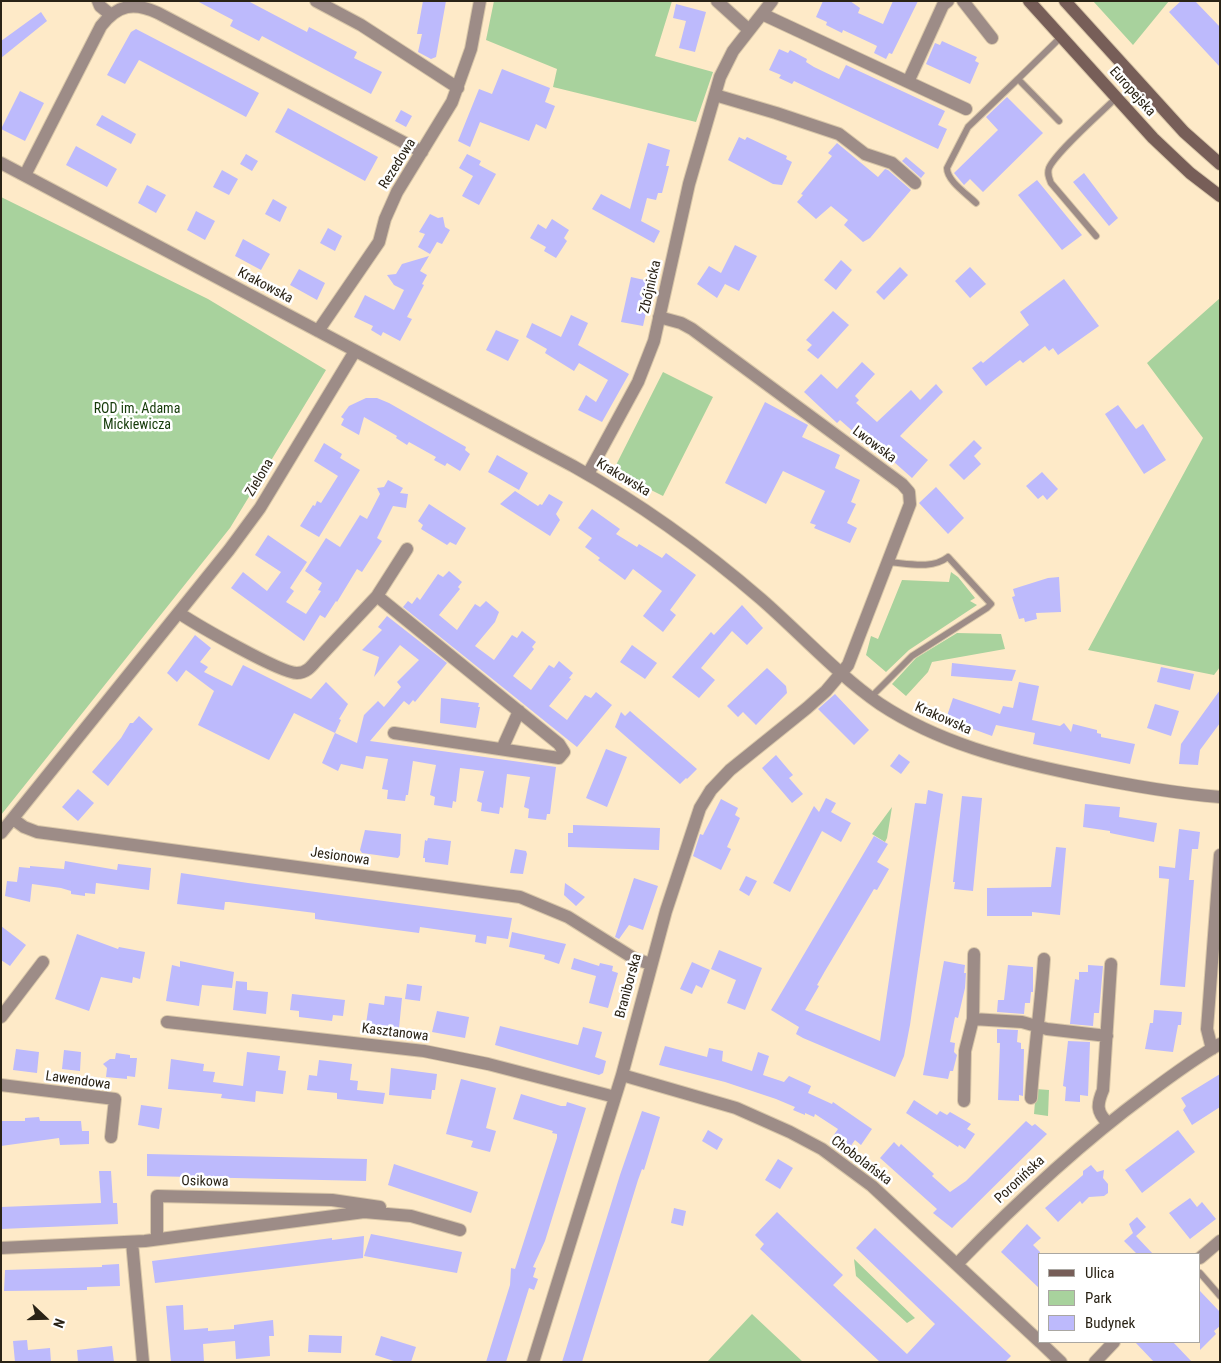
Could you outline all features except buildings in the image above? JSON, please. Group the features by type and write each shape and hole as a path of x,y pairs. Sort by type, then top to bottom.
{"main road":[{"name":"Europejska","path":"1029,1 1171,156 1220,196"},
{"name":"Europejska","path":"1065,1 1184,132 1220,164"}],"street":[{"path":"98,1 100,6 111,14"},
{"path":"316,1 361,26 458,88"},
{"name":"Rezedowa","path":"318,331 379,242 389,208 444,118 458,88 471,49 480,1"},
{"path":"717,1 749,30"},
{"name":"Zbójnicka","path":"588,474 646,363 659,317 689,184 726,64 772,1"},
{"path":"908,82 943,5 948,1"},
{"path":"963,1 992,38"},
{"path":"24,175 101,26 111,14 131,6 146,8 422,152"},
{"path":"762,14 966,109"},
{"path":"715,96 839,134 865,154 892,163 914,184"},
{"name":"Krakowska","path":"1,162 588,474 657,517 699,548 760,598 870,697 912,723 951,741 1005,758 1134,786 1220,797"},
{"name":"Lwowska","path":"659,317 681,323 692,329 864,455 909,492 910,504 853,655 842,672"},
{"name":"Zielona","path":"1,833 179,613 260,508 355,351"},
{"path":"179,613 281,668 300,673 311,666 377,596 408,549"},
{"path":"377,596 559,744 563,748 563,755 559,758 394,733"},
{"name":"Braniborska","path":"533,1362 622,1075 681,859 700,808 711,790 730,770 807,708 842,672"},
{"path":"502,749 519,711"},
{"name":"Jesionowa","path":"13,819 24,827 37,832 520,897 568,917 635,958 651,964"},
{"path":"1216,1046 1207,1029 1220,855"},
{"path":"964,1101 965,1051 973,1019 974,954"},
{"path":"1031,1098 1034,1041 1038,1027 1044,959"},
{"path":"1,1017 43,962"},
{"path":"1108,1123 1098,1112 1099,1099 1103,1090 1111,964"},
{"path":"973,1019 1022,1022 1038,1027 1107,1036"},
{"name":"Kasztanowa","path":"167,1022 424,1051 488,1064 615,1097"},
{"name":"Poronińska","path":"957,1264 1044,1178 1108,1123 1216,1046"},
{"name":"Chobolańska","path":"622,1075 736,1108 807,1141 872,1186 1038,1340"},
{"name":"Lawendowa","path":"1,1086 115,1099 111,1137"},
{"name":"Osikowa","path":"157,1239 157,1196 358,1202 460,1230"},
{"path":"297,1199 297,1220"},
{"name":"Osikowa","path":"1,1248 132,1242 364,1212 411,1216"},
{"path":"132,1242 143,1362"},
{"path":"1201,1257 1220,1242"},
{"name":"Chobolańska","path":"1041,1343 1061,1362"},
{"path":"1095,1362 1113,1343"}],"lane":[{"path":"976,203 947,173 947,168 968,127 1062,37"},
{"path":"1018,79 1059,121"},
{"path":"1096,236 1051,183 1048,174 1049,167 1074,139 1116,98"},
{"path":"870,697 912,656 988,608 991,604 948,557 942,562 931,565 887,562"},
{"path":"1201,1275 1220,1296"}],"green space":[{"path":"494,1 672,1 655,56 713,72 696,122 553,87 557,69 486,40"},
{"path":"1093,1 1169,1 1133,45"},
{"name":"ROD im. Adama Mickiewicza","path":"1,197 208,299 326,370 230,528 1,815"},
{"path":"1220,298 1220,667 1214,675 1088,650 1203,438 1147,363"},
{"path":"663,372 713,397 663,496 613,471"},
{"path":"951,572 958,577 975,598 970,601 977,605 909,650 886,672 866,655 871,636 878,639 902,580 949,582"},
{"path":"957,633 1001,634 1005,649 932,662 928,672 906,696 892,684 916,658"},
{"path":"892,807 887,838 885,842 872,834"},
{"path":"1036,1089 1049,1090 1048,1116 1034,1114"},
{"path":"854,1259 915,1318 907,1323 856,1276"},
{"path":"752,1314 803,1362 707,1362"}]}
